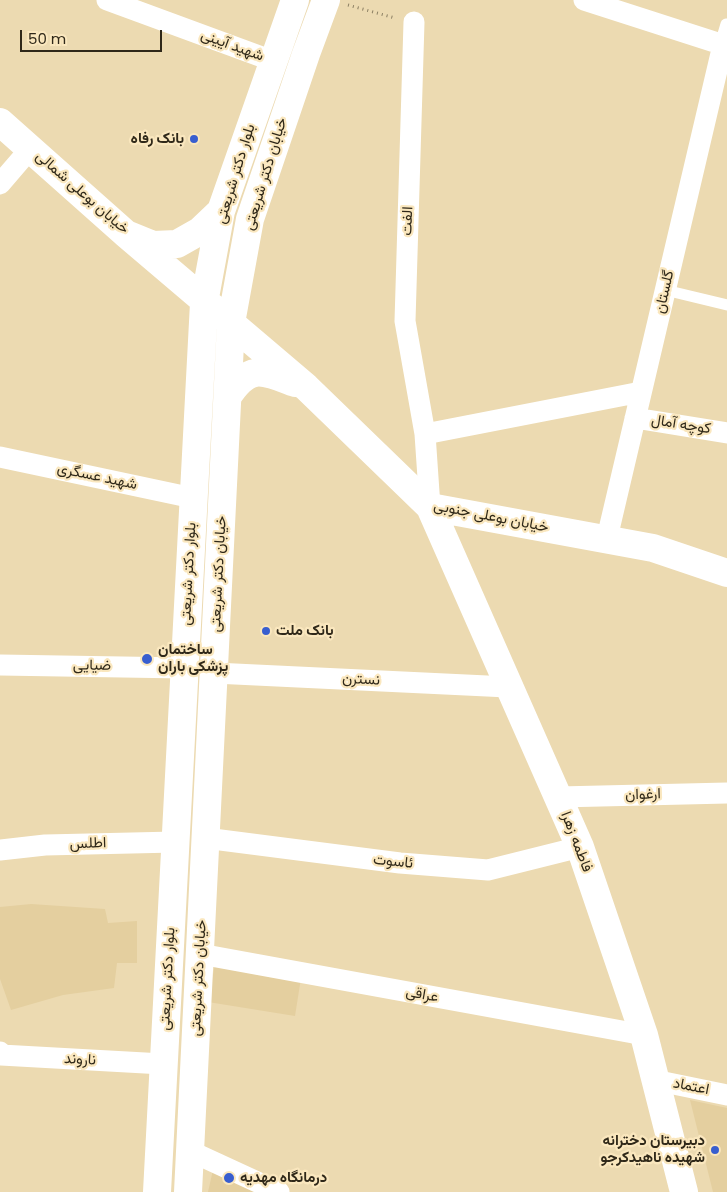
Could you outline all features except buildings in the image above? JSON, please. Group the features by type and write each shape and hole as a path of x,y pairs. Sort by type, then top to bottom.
{"main road":[{"name":"بلوار دکتر شریعتی","path":"157,1192 204,303 221,212 272,61 295,0"},
{"name":"خیابان دکتر شریعتی","path":"188,1192 231,323 250,219 302,63 337,2"},
{"name":"خیابان بوعلی شمالی","path":"0,122 126,234 153,245 176,244 200,231 221,212"},
{"name":"خیابان بوعلی جنوبی","path":"126,234 204,303 231,323 306,387 430,506 652,548 727,573"},
{"path":"228,396 239,380 256,372 269,374 306,387"},
{"name":"فاطمه زهرا","path":"430,506 580,847 644,1035 684,1192"}],"street":[{"name":"شهید آیینی","path":"107,0 272,61"},
{"path":"584,0 724,40"},
{"name":"الفت","path":"414,22 405,321 425,434 430,506"},
{"name":"گلستان","path":"607,538 724,40"},
{"path":"0,184 30,149"},
{"path":"425,434 641,392"},
{"name":"کوچه آمال","path":"635,418 727,433"},
{"name":"شهید عسگری","path":"0,457 193,498"},
{"name":"ضیایی","path":"0,665 184,668"},
{"name":"نسترن","path":"214,673 508,687"},
{"name":"ارغوان","path":"558,797 727,792"},
{"name":"ئاسوت","path":"206,838 400,863 488,870 580,847"},
{"name":"اطلس","path":"0,850 45,845 175,842"},
{"name":"عراقی","path":"200,954 644,1035"},
{"name":"ناروند","path":"0,1052 1,1055 163,1064"},
{"name":"اعتماد","path":"654,1080 727,1094"},
{"path":"190,1150 279,1192"}],"lane":[{"path":"665,290 727,305"}],"path":[{"path":"337,2 414,22"}],"shaded area":[{"path":"31,904 105,909 108,923 137,921 137,963 117,963 114,988 63,995 11,1010 0,979 0,907"},
{"path":"215,964 301,978 295,1016 208,1002"},
{"name":"دبیرستان دخترانه شهیده ناهیدکرجو","path":"690,1100 727,1108 727,1192 713,1192"},
{"name":"درمانگاه مهدیه","path":"213,1170 279,1192 208,1192"}],"place":[{"name":"بانک رفاه","path":"194,139"},
{"name":"بانک ملت","path":"266,631"},
{"name":"ساختمان پزشکی باران","path":"147,659"},
{"name":"دبیرستان دخترانه شهیده ناهیدکرجو","path":"715,1150"},
{"name":"درمانگاه مهدیه","path":"229,1178"}]}
